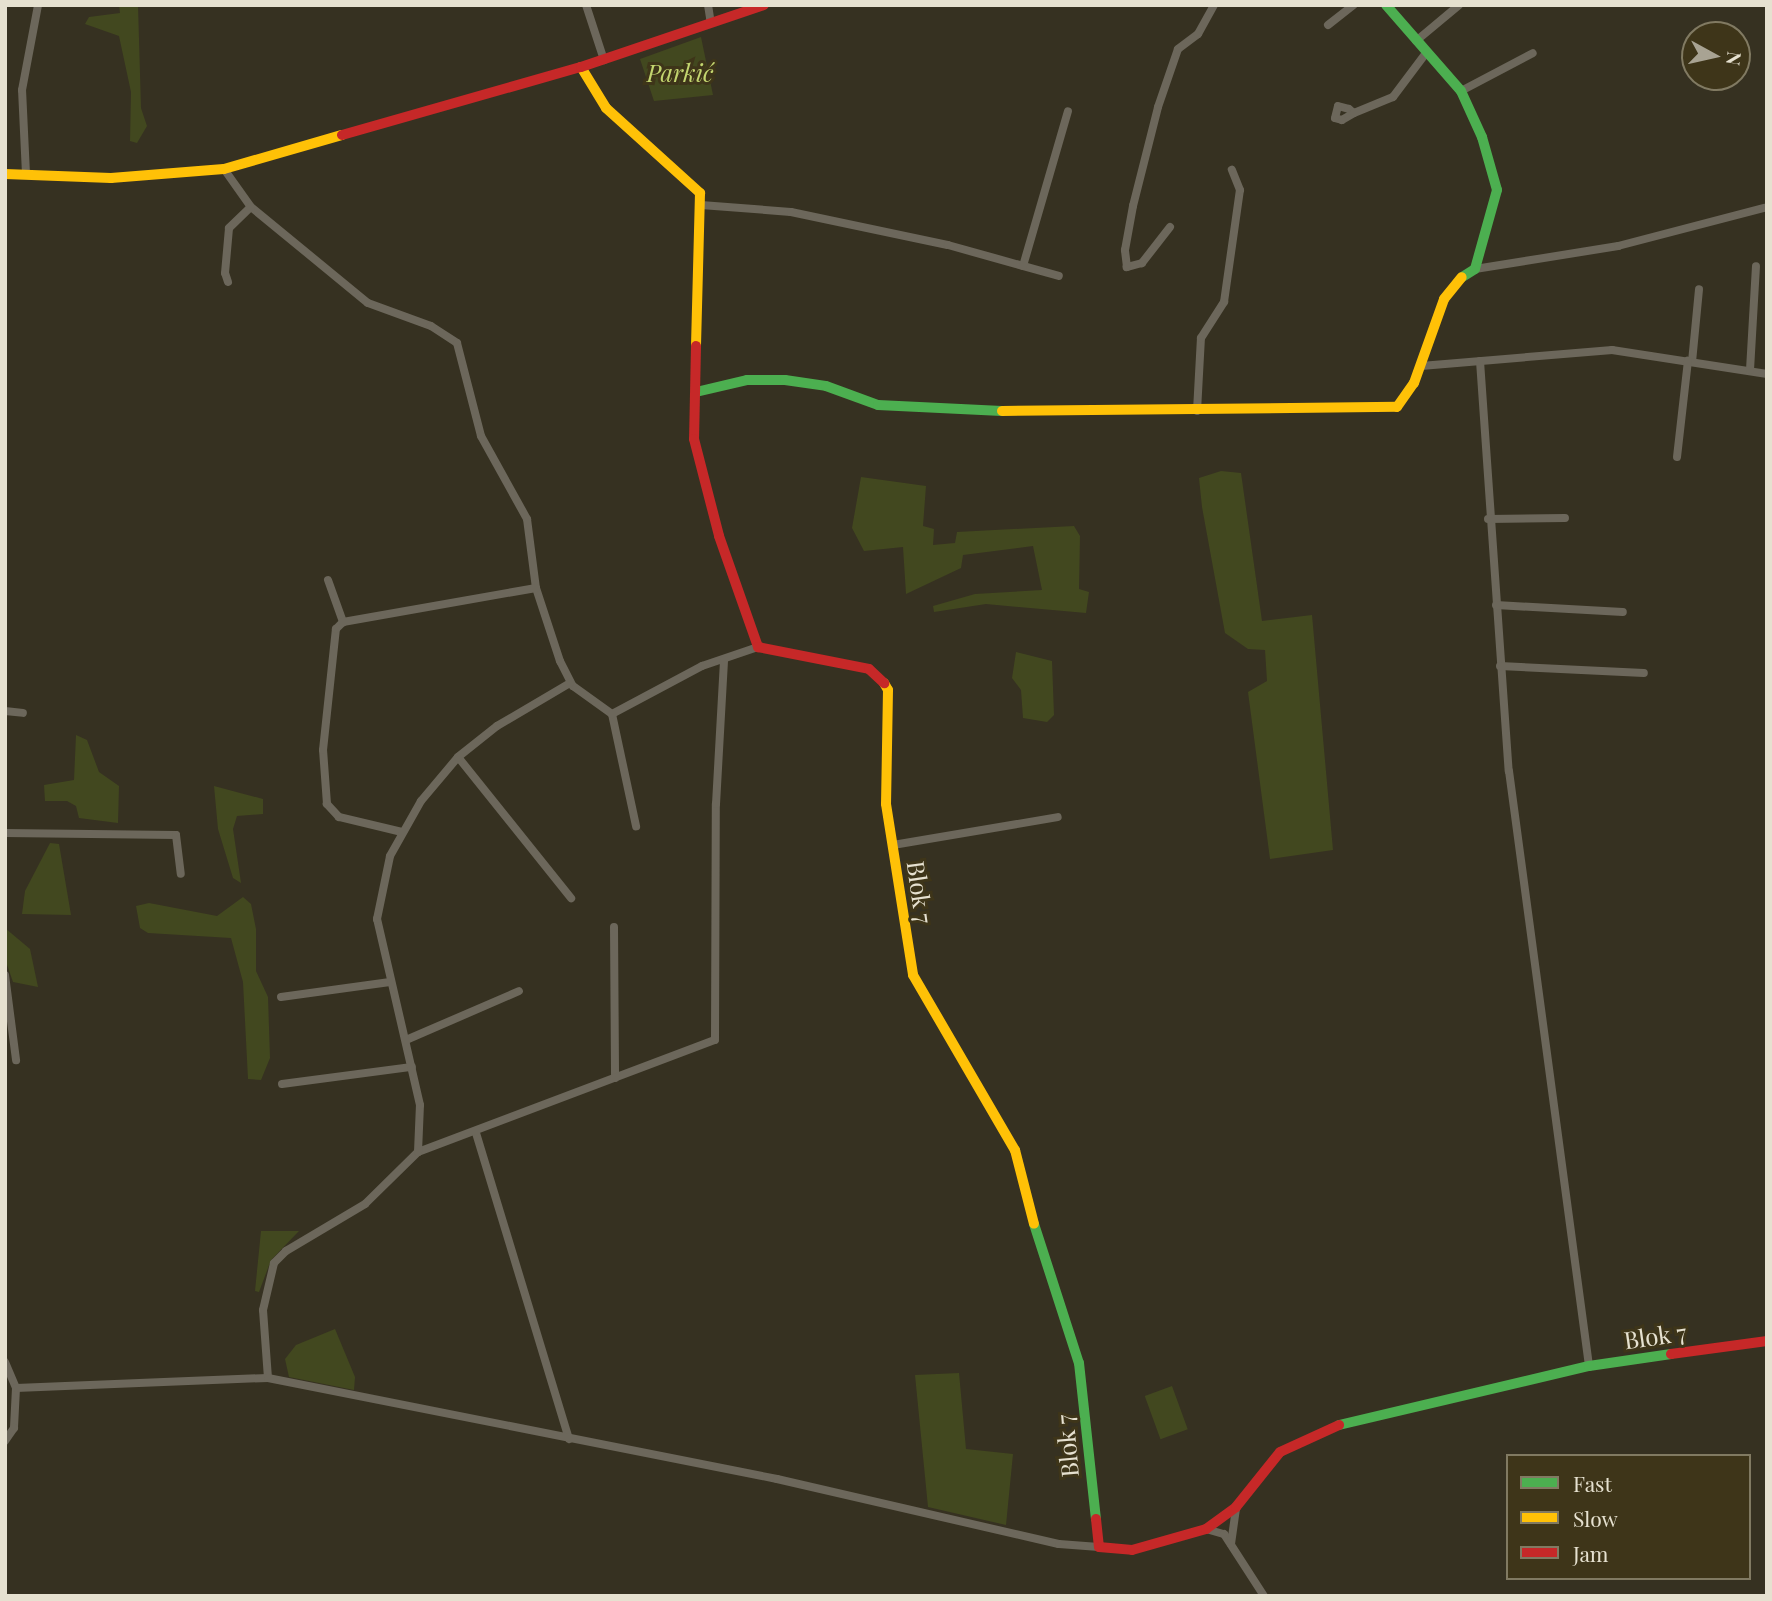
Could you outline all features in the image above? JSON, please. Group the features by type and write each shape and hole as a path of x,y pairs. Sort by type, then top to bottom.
{"street":[{"path":"26,174 22,90 38,5"},
{"path":"586,5 604,60"},
{"path":"708,5 711,23"},
{"path":"1170,226 1142,263 1127,267 1125,250 1133,206 1158,107 1178,49 1198,34 1214,5"},
{"path":"1328,25 1354,5"},
{"path":"1386,5 1461,90 1482,137 1497,190 1475,269"},
{"path":"1416,41 1459,5"},
{"path":"5,174 111,178 224,169 604,60 759,6"},
{"path":"1354,113 1393,97 1426,53"},
{"path":"1461,90 1532,53"},
{"path":"580,67 607,107 695,185 701,205 694,439 719,536 758,647 702,666 612,714"},
{"path":"1023,266 1068,111"},
{"path":"224,169 251,207 368,303 431,326 457,343 481,436 527,519 536,588 570,683 612,714 636,826"},
{"path":"1197,413 1201,338 1224,302 1240,190 1233,170"},
{"path":"701,205 791,212 948,245 1059,276"},
{"path":"229,282 225,273 229,228 251,207"},
{"path":"696,392 747,380 785,380 826,386 878,404 948,412 1197,413 1397,407 1407,399 1444,299 1457,279 1475,269 1618,246 1764,208"},
{"path":"1750,370 1756,266"},
{"path":"1677,457 1699,289"},
{"path":"1421,366 1612,350 1767,374"},
{"path":"1480,361 1488,519 1500,666 1547,1078 1589,1366"},
{"path":"1488,519 1564,518"},
{"path":"328,580 343,621"},
{"path":"402,832 338,817 327,804 323,750 332,694 333,638 343,621 536,588"},
{"path":"1496,605 1623,612"},
{"name":"Blok 7","path":"758,647 869,669 879,674 888,690 886,804 913,975 1012,1143 1047,1275 1079,1363 1099,1547 1132,1550 1206,1529 1236,1507 1280,1452 1312,1434 1368,1415 1589,1366 1767,1342"},
{"path":"268,1378 263,1310 274,1263 286,1251 365,1204 418,1152 476,1133 715,1040 718,1035 716,804 724,660"},
{"path":"1500,666 1644,673"},
{"path":"418,1152 420,1105 377,919 383,878 402,832 458,757 498,726 570,683"},
{"path":"5,711 23,713"},
{"path":"458,757 571,898"},
{"path":"893,845 1058,817"},
{"path":"5,834 176,835 181,874"},
{"path":"614,927 615,1078"},
{"path":"5,975 16,1060"},
{"path":"281,997 390,982"},
{"path":"406,1041 519,992"},
{"path":"282,1084 412,1067"},
{"path":"476,1133 569,1439"},
{"path":"5,1362 16,1388 14,1428 5,1441"},
{"path":"16,1388 268,1378 777,1479 1059,1544 1099,1547"},
{"path":"1231,1544 1236,1507"},
{"path":"1206,1529 1218,1531 1231,1544 1264,1596"}],"green space":[{"path":"119,5 138,5 141,108 147,126 137,143 130,141 131,92 119,36 85,24 89,17 120,13"},
{"name":"Parkić","path":"701,37 713,95 654,101 640,59"},
{"path":"1221,471 1241,473 1262,621 1312,615 1333,850 1270,859 1248,692 1267,681 1265,650 1248,649 1225,633 1202,507 1199,478"},
{"path":"861,477 926,486 923,526 934,529 933,545 955,543 957,532 1074,526 1080,536 1079,589 1089,592 1086,613 986,604 934,612 933,606 975,594 1042,590 1033,546 963,555 961,568 906,594 903,547 864,551 852,528"},
{"path":"1016,652 1052,661 1054,715 1047,722 1023,718 1021,690 1012,678"},
{"path":"76,735 87,740 99,772 119,786 118,823 79,818 76,806 67,801 45,801 44,785 74,780"},
{"path":"214,786 263,799 263,814 237,816 233,829 241,883 233,878 218,829"},
{"path":"50,843 59,844 71,915 22,914 25,891"},
{"path":"243,897 251,904 256,929 256,971 268,997 270,1058 261,1080 248,1079 243,982 231,938 148,933 140,928 136,906 149,903 217,916"},
{"path":"5,928 30,949 38,987 13,982 5,959"},
{"path":"261,1231 299,1231 271,1260 259,1292 255,1291"},
{"path":"335,1329 355,1377 354,1390 289,1377 285,1359 296,1345"},
{"path":"959,1373 966,1449 1013,1454 1006,1525 928,1507 915,1375"},
{"path":"1172,1386 1188,1429 1160,1439 1145,1396"}],"traffic: fast":[{"path":"1386,5 1461,91 1482,137 1497,190 1475,269 1462,277"},
{"path":"696,392 747,380 785,380 826,386 878,405 1002,411"},
{"path":"1034,1224 1079,1363 1096,1519"},
{"path":"1339,1425 1589,1366 1671,1354"}],"traffic: slow":[{"path":"581,67 606,108 700,193 696,346"},
{"path":"5,174 111,178 224,169 342,135"},
{"path":"1002,411 1397,407 1414,383 1444,299 1462,277"},
{"path":"884,683 888,690 886,804 913,975 1015,1150 1034,1224"}],"traffic: jam":[{"path":"342,135 581,67 764,5"},
{"path":"696,346 694,439 719,536 758,647 869,669 884,683"},
{"path":"1671,1354 1767,1341"},
{"path":"1096,1519 1099,1547 1132,1550 1206,1529 1236,1507 1280,1452 1339,1425"}]}
